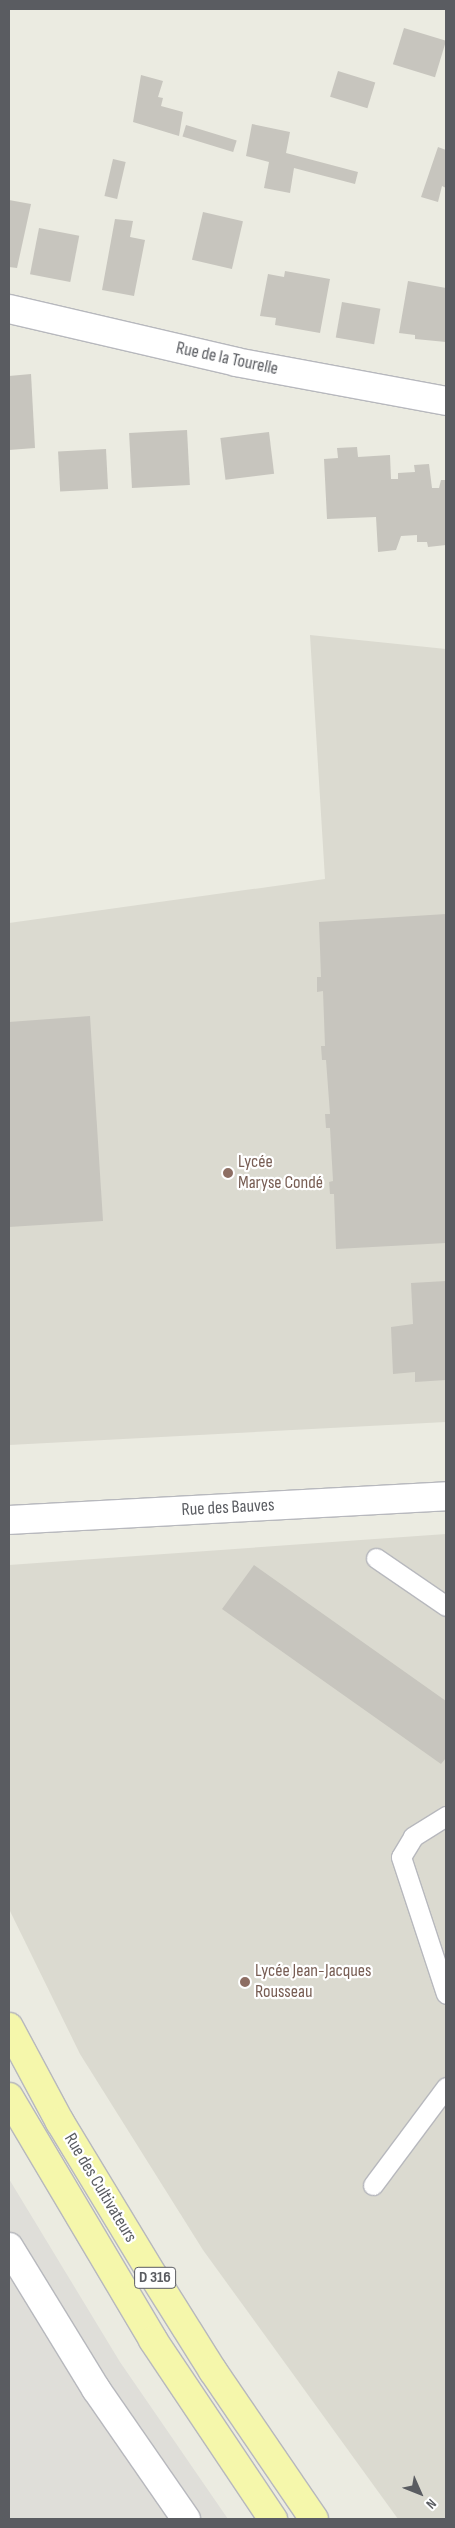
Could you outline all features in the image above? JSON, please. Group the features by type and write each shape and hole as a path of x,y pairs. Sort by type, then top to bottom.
{"main road":[{"name":"Rue des Cultivateurs","path":"9,2027 60,2122 164,2293 314,2519"},
{"name":"Rue des Cultivateurs","path":"9,2097 148,2332 273,2519"}],"street":[{"name":"Rue de la Tourelle","path":"9,309 236,362 446,401"},
{"name":"Rue des Bauves","path":"9,1520 446,1496"},
{"path":"9,2247 96,2389 186,2519"}],"lane":[{"path":"376,1558 446,1606"},
{"path":"446,1816 413,1837 401,1857 446,1994"},
{"path":"373,2185 446,2087"}],"shaded area":[{"name":"Lycée Maryse Condé","path":"310,635 446,649 446,1422 9,1445 9,923 325,879"},
{"name":"Lycée Jean-Jacques Rousseau","path":"446,1534 446,2519 398,2519 203,2250 80,2054 9,1909 9,1565"},
{"path":"9,2179 120,2362 228,2519 9,2519"}],"building":[{"path":"404,28 446,41 435,77 393,64"},
{"path":"338,71 375,82 367,108 330,97"},
{"path":"141,75 163,81 158,97 163,98 161,106 183,112 179,136 133,122"},
{"path":"252,124 290,132 286,153 358,172 355,184 294,168 290,193 264,188 269,162 246,156"},
{"path":"186,125 237,140 233,152 182,136"},
{"path":"438,147 446,150 446,188 442,186 438,202 421,197"},
{"path":"113,159 126,162 117,199 104,196"},
{"path":"9,200 31,204 17,268 9,267"},
{"path":"203,212 243,221 232,269 192,260"},
{"path":"115,219 133,221 130,237 145,240 134,296 102,290"},
{"path":"39,228 79,236 70,282 30,274"},
{"path":"285,271 330,279 320,333 275,325 276,318 260,316 268,274 284,277"},
{"path":"408,281 446,288 446,342 415,339 415,335 399,333"},
{"path":"342,302 380,309 374,344 336,337"},
{"path":"31,374 35,448 9,450 9,376"},
{"path":"187,430 190,485 132,488 129,433"},
{"path":"269,432 274,474 225,480 220,438"},
{"path":"357,447 358,457 390,455 391,479 398,479 398,473 415,472 414,465 429,464 432,488 439,488 441,480 446,480 446,545 428,547 427,542 417,542 417,535 401,536 396,550 378,552 376,517 327,519 324,459 338,458 337,448"},
{"path":"106,449 108,489 60,491 58,452"},
{"path":"446,914 446,1243 336,1249 334,1194 330,1194 329,1182 333,1181 330,1128 326,1128 325,1114 330,1114 326,1060 322,1060 321,1046 325,1046 323,991 317,992 317,977 321,977 319,922"},
{"path":"90,1016 103,1221 9,1227 9,1022"},
{"path":"446,1281 446,1380 415,1382 415,1372 393,1374 391,1327 413,1324 411,1283"},
{"path":"254,1565 446,1701 446,1758 441,1764 222,1609"}],"place":[{"name":"Lycée Maryse Condé","path":"228,1173"},
{"name":"Lycée Jean-Jacques Rousseau","path":"245,1982"}]}
